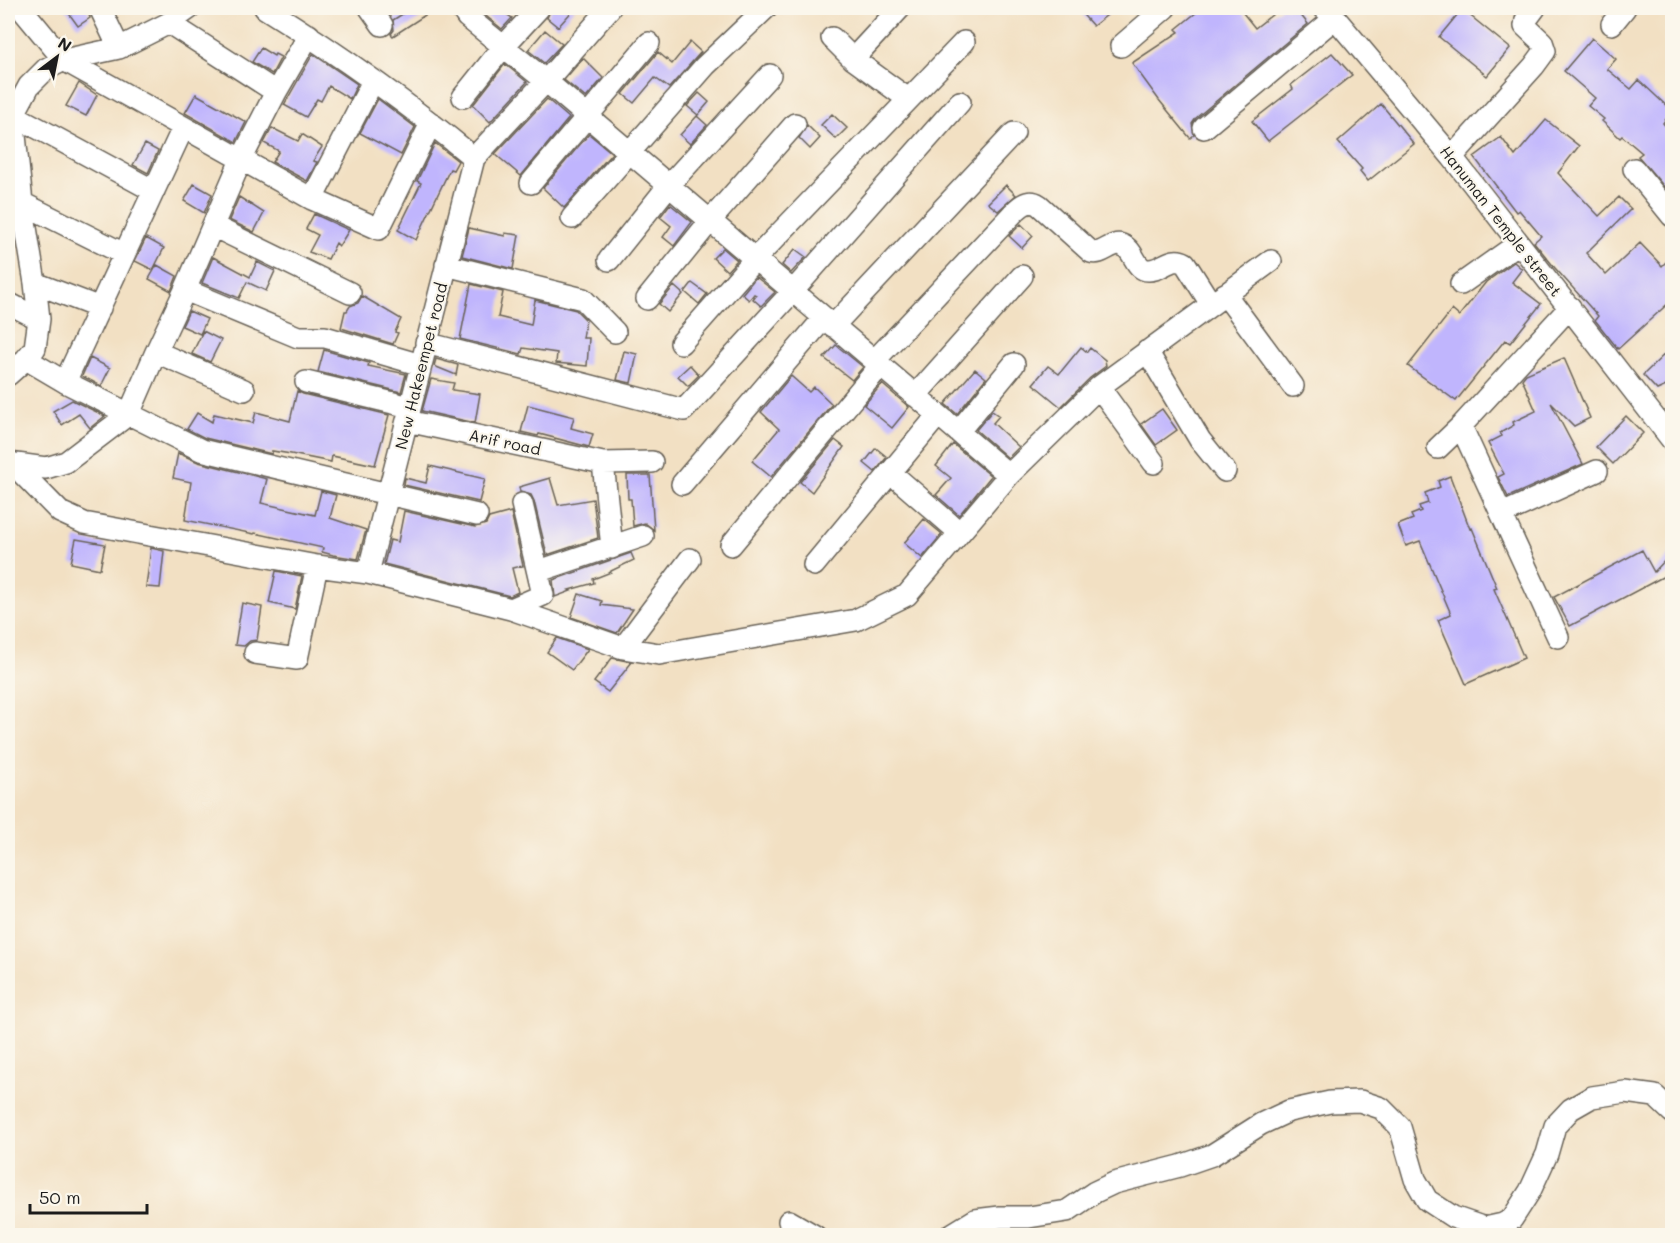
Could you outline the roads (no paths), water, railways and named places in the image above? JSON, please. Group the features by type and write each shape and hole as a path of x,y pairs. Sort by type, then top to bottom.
{"street":[{"path":"21,8 56,50 183,128 312,199 380,230 431,123"},
{"path":"56,50 117,44 169,23 188,8"},
{"path":"265,8 309,35 431,123 480,151 610,8"},
{"path":"461,8 466,17 630,152 1009,476"},
{"path":"463,97 503,47 539,8"},
{"path":"572,218 705,66 766,8"},
{"path":"853,59 900,8"},
{"path":"1121,46 1165,8"},
{"path":"1452,157 1545,51 1542,42 1525,26 1526,20 1535,8"},
{"path":"102,12 117,44"},
{"path":"1204,128 1329,13"},
{"name":"Hanuman Temple street","path":"1329,13 1452,157 1672,440"},
{"path":"169,23 276,92"},
{"path":"10,463 46,468 66,462 129,414 241,160 309,35"},
{"path":"832,38 853,59 908,99"},
{"path":"681,343 755,259 964,42"},
{"path":"531,183 649,43"},
{"path":"8,375 35,348 25,312 35,283 10,113 29,86 46,69 56,50"},
{"path":"609,260 669,185 770,75"},
{"path":"312,199 373,81"},
{"path":"426,343 684,410 960,102"},
{"path":"10,113 154,191"},
{"path":"647,298 710,220 795,124"},
{"path":"65,382 183,128"},
{"path":"682,484 829,322 1014,133"},
{"name":"New Hakeempet road","path":"368,573 446,265 480,151"},
{"path":"1634,169 1672,216"},
{"path":"22,203 124,254"},
{"path":"731,545 877,364 1024,203 1040,205 1091,252 1100,253 1113,246 1122,245 1127,248 1140,267 1148,271 1171,261 1185,262 1293,386"},
{"path":"213,226 350,293"},
{"path":"1461,284 1519,243"},
{"path":"10,463 60,512 84,523 317,566 368,573 511,609 623,648 659,654 856,620 907,595 1009,476 1099,387 1271,261"},
{"path":"446,265 583,299 615,332"},
{"path":"915,396 1022,276"},
{"path":"35,283 100,308"},
{"path":"185,290 298,337 325,337 421,365"},
{"path":"1438,448 1570,307"},
{"path":"1147,351 1200,440 1225,471"},
{"path":"156,352 244,390"},
{"path":"26,359 65,382 201,450 477,515"},
{"path":"957,432 1014,364"},
{"name":"Arif road","path":"306,382 408,414 603,463 652,462"},
{"path":"1099,387 1154,463"},
{"path":"814,564 938,415"},
{"path":"1461,426 1558,637"},
{"path":"603,463 612,548"},
{"path":"1502,514 1597,471"},
{"path":"890,472 959,532"},
{"path":"511,609 543,595 522,504"},
{"path":"539,571 643,536"},
{"path":"623,648 690,559"},
{"path":"255,654 297,659 317,566"},
{"path":"949,1236 975,1221 1000,1217 1029,1217 1067,1211 1095,1192 1114,1183 1180,1167 1212,1155 1261,1124 1289,1111 1330,1102 1360,1101 1381,1108 1400,1127 1415,1179 1427,1200 1452,1217 1485,1228 1503,1224 1512,1218 1530,1191 1547,1154 1555,1126 1571,1109 1592,1097 1625,1092 1655,1096 1672,1112"},
{"path":"789,1221 814,1236"}]}
